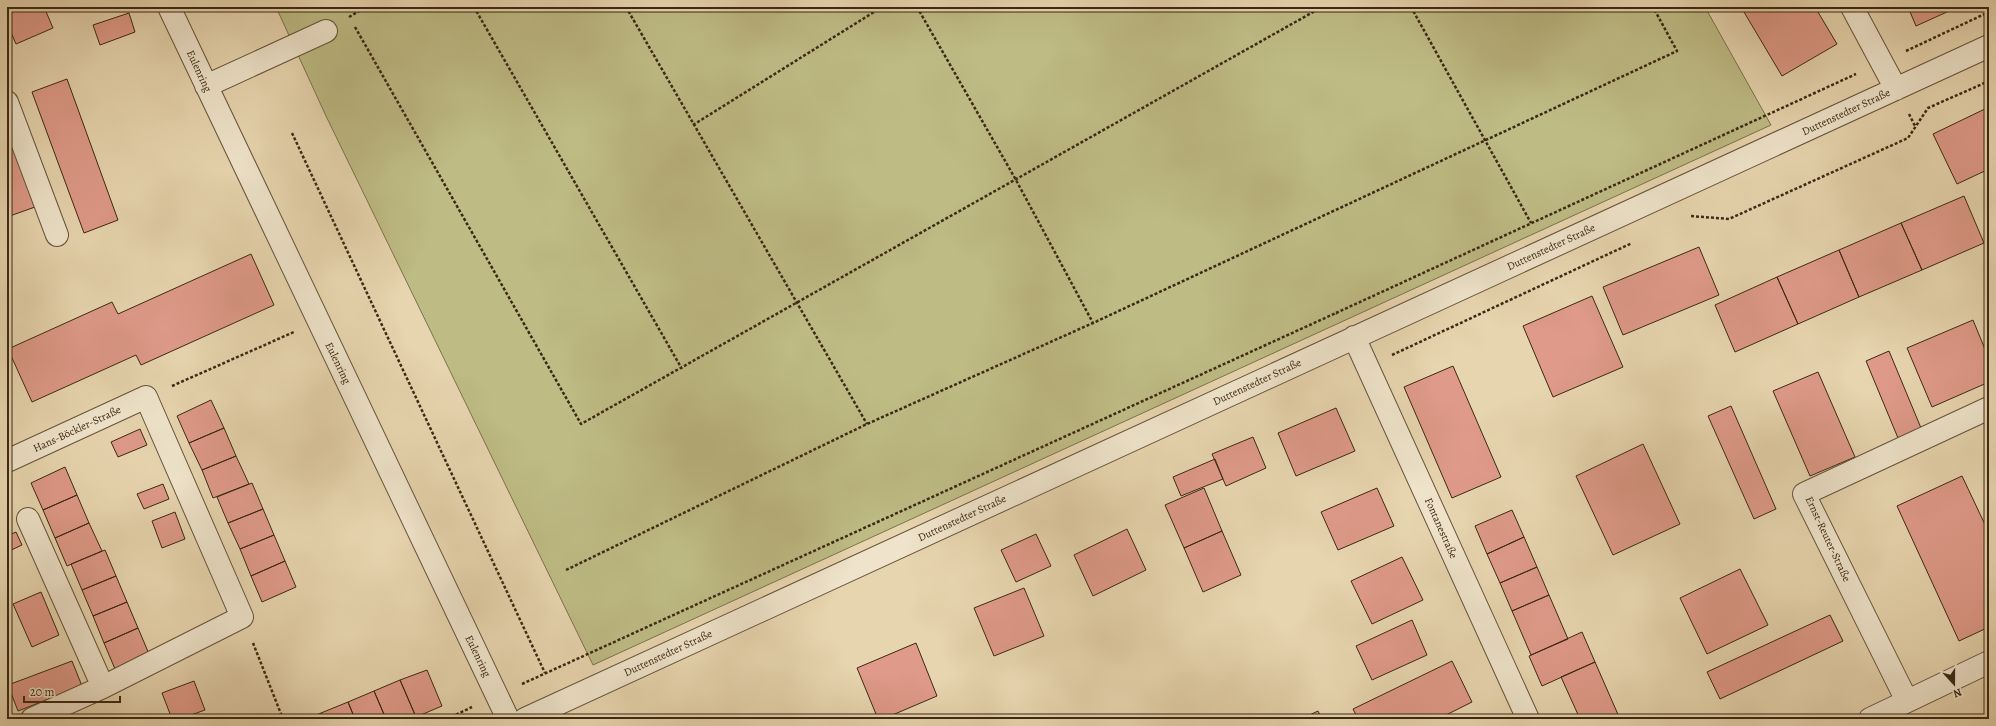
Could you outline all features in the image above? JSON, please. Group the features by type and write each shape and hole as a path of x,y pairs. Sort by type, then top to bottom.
{"street":[{"name":"Eulenring","path":"169,7 508,719"},
{"path":"1852,7 1896,89"},
{"path":"206,86 326,31"},
{"name":"Duttenstedter Straße","path":"526,719 1989,46"},
{"path":"7,102 57,235"},
{"name":"Fontanestraße","path":"1354,337 1528,719"},
{"path":"32,719 103,687 242,617 146,397"},
{"name":"Hans-Böckler-Straße","path":"7,461 146,397"},
{"name":"Ernst-Reuter-Straße","path":"1907,701 1804,494 1989,408"},
{"path":"28,519 103,687"},
{"path":"1870,719 1989,662"}],"path":[{"path":"474,7 682,369"},
{"path":"626,7 796,304 867,424"},
{"path":"693,125 882,7"},
{"path":"918,7 1016,180 1093,323"},
{"path":"349,17 581,424 682,369 1322,7"},
{"path":"1411,7 1545,249"},
{"path":"566,570 867,424 1093,323 1677,51 1653,7"},
{"path":"447,719 1336,313 1530,222 1989,12"},
{"path":"1686,218 1693,215 1729,219 1908,138 1928,108 1989,80"},
{"path":"292,133 545,673"},
{"path":"1368,366 1635,242"},
{"path":"1336,313 1354,337"},
{"path":"146,397 318,322"},
{"path":"242,617 283,719"}],"shaded area":[{"path":"276,7 1705,7 1771,125 593,665 326,116"}],"building":[{"path":"7,7 44,7 53,28 16,44 7,23"},
{"path":"1741,7 1815,7 1837,44 1782,76"},
{"path":"1908,7 1958,7 1916,26"},
{"path":"129,13 135,32 100,45 93,25"},
{"path":"67,79 118,220 84,233 32,92"},
{"path":"1989,107 1989,169 1957,184 1933,134"},
{"path":"11,141 35,207 7,217 7,143"},
{"path":"1964,196 1984,243 1922,270 1901,223"},
{"path":"1901,223 1922,270 1859,297 1839,250"},
{"path":"1989,240 1989,254 1984,243"},
{"path":"1699,247 1719,295 1623,335 1603,287"},
{"path":"1839,250 1859,297 1798,324 1777,277"},
{"path":"251,254 274,305 141,365 136,355 32,402 8,349 112,302 118,314"},
{"path":"1777,277 1798,324 1735,352 1715,305"},
{"path":"1592,296 1623,367 1553,397 1523,326"},
{"path":"1973,320 1989,359 1989,382 1932,407 1907,348"},
{"path":"1889,351 1921,428 1898,438 1866,361"},
{"path":"1453,366 1501,477 1452,498 1404,387"},
{"path":"1818,372 1855,457 1810,476 1773,391"},
{"path":"211,400 224,428 189,443 177,416"},
{"path":"1731,406 1776,509 1754,519 1708,416"},
{"path":"1336,408 1355,451 1296,476 1278,433"},
{"path":"224,428 236,456 202,470 189,443"},
{"path":"140,429 147,445 118,457 111,442"},
{"path":"1253,437 1266,468 1226,486 1212,454"},
{"path":"1643,444 1680,524 1613,555 1576,476"},
{"path":"236,456 249,484 213,498 202,470"},
{"path":"1215,459 1223,479 1181,496 1173,477"},
{"path":"65,467 77,495 43,510 31,483"},
{"path":"1962,476 1989,533 1989,627 1959,641 1897,506"},
{"path":"252,483 263,509 228,523 217,497"},
{"path":"163,484 169,499 144,509 137,494"},
{"path":"1204,488 1222,531 1184,548 1165,505"},
{"path":"1377,488 1394,526 1338,550 1321,512"},
{"path":"77,495 89,523 55,538 43,510"},
{"path":"263,509 274,535 240,549 228,523"},
{"path":"1512,510 1524,537 1487,554 1475,526"},
{"path":"175,512 185,539 162,548 152,521"},
{"path":"89,523 102,551 67,566 55,538"},
{"path":"1127,529 1146,570 1093,596 1074,555"},
{"path":"1222,531 1241,575 1203,592 1184,548"},
{"path":"16,532 22,545 7,552 7,536"},
{"path":"1036,534 1051,566 1016,582 1001,550"},
{"path":"274,535 285,561 251,576 240,549"},
{"path":"1524,537 1537,567 1500,583 1487,554"},
{"path":"105,550 116,576 82,590 71,564"},
{"path":"1402,557 1423,600 1372,624 1351,581"},
{"path":"285,561 296,587 262,602 251,576"},
{"path":"1537,567 1549,595 1512,611 1500,583"},
{"path":"1740,569 1768,625 1707,654 1680,598"},
{"path":"116,576 127,602 93,616 82,590"},
{"path":"1024,588 1044,636 994,656 974,608"},
{"path":"41,592 59,635 32,647 13,604"},
{"path":"1549,595 1568,639 1531,655 1512,611"},
{"path":"127,602 138,628 104,643 93,616"},
{"path":"1830,615 1843,641 1720,699 1707,672"},
{"path":"1412,620 1427,655 1372,680 1356,646"},
{"path":"138,628 149,654 115,669 104,643"},
{"path":"1582,632 1595,662 1542,686 1529,656"},
{"path":"916,643 937,696 883,719 878,719 857,668"},
{"path":"72,661 82,686 18,711 8,685"},
{"path":"1452,661 1472,702 1438,719 1358,719 1353,709"},
{"path":"1595,662 1620,719 1580,719 1561,677"},
{"path":"427,670 442,706 416,717 400,680"},
{"path":"400,680 416,717 412,719 386,719 374,691"},
{"path":"194,681 205,710 180,719 172,719 162,693"},
{"path":"374,691 386,719 355,719 348,702"},
{"path":"348,702 355,719 324,719 321,713"},
{"path":"1318,711 1322,719 1301,719"},
{"path":"321,713 324,719 308,719"}]}
